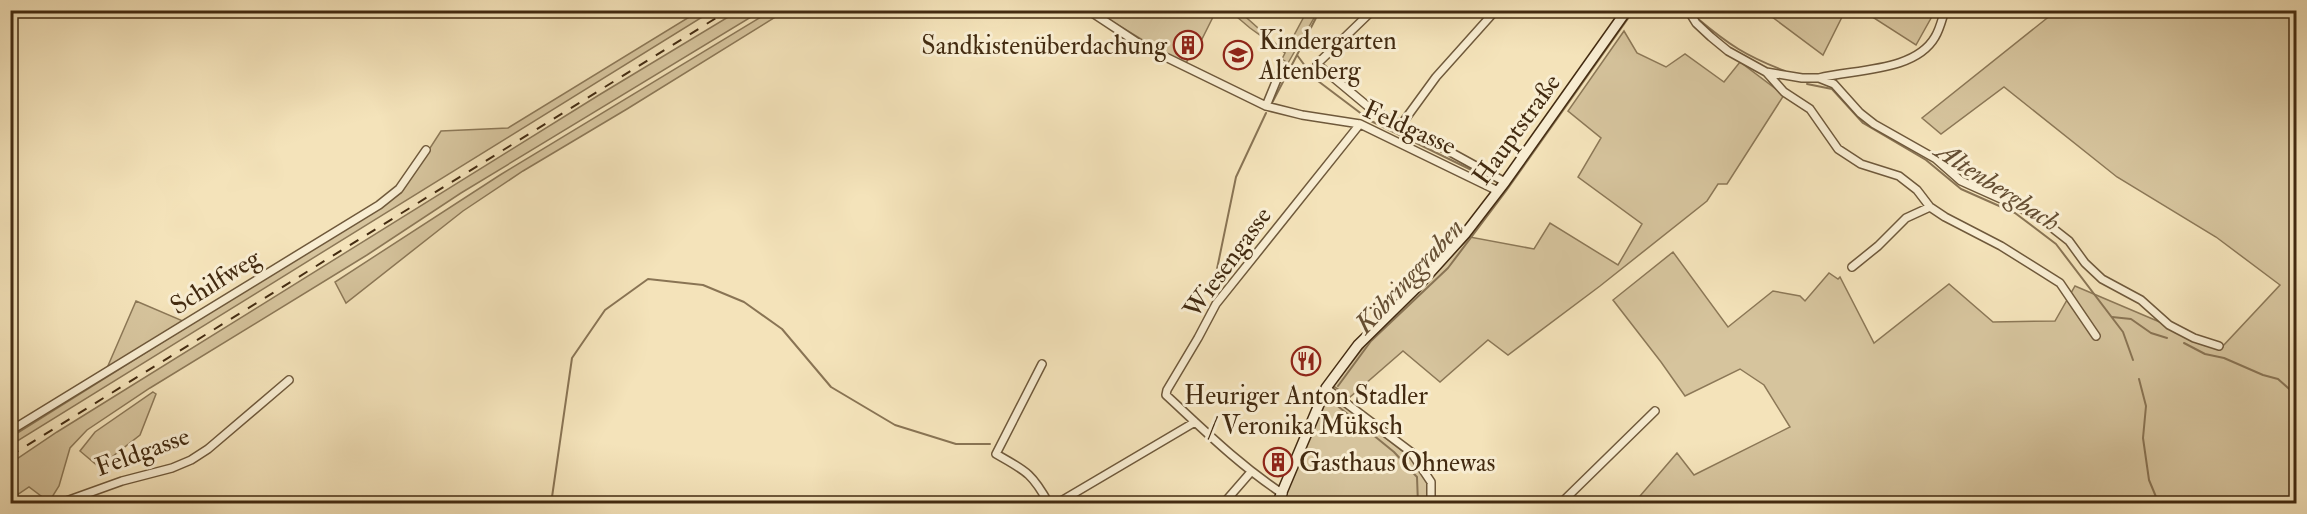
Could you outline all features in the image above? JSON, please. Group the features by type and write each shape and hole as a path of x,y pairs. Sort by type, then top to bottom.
{"main road":[{"name":"Hauptstraße","path":"1277,504 1326,388 1358,345 1451,251 1505,182 1627,10"}],"street":[{"name":"Feldgasse","path":"1088,10 1142,45 1266,106 1302,115 1360,124 1498,191"},
{"path":"1373,10 1317,64 1371,109 1505,182"},
{"path":"1401,125 1436,77 1496,10"},
{"path":"1688,10 1696,23 1728,51 1766,72 1784,92 1810,109 1838,149 1861,164 1899,176 1917,190 1930,207 1966,230 2001,246 2060,283 2096,336"},
{"path":"1766,72 1802,78 1819,78 1840,72 1881,68 1921,54 1935,37 1945,10"},
{"path":"1266,106 1282,67"},
{"path":"1819,78 1834,84 1874,124 1936,159 1961,181 2041,219 2069,242 2085,263 2102,279 2140,300 2169,325 2194,338 2220,346"},
{"name":"Wiesengasse","path":"1283,494 1250,473 1166,395 1167,390 1216,304 1360,124"},
{"name":"Schilfweg","path":"10,431 379,205 399,189 426,150"},
{"path":"1852,267 1878,246 1906,218 1930,207"},
{"path":"1042,364 996,454 1023,469 1036,480 1049,504"},
{"name":"Feldgasse","path":"58,504 191,460 208,449 288,380"},
{"path":"1326,388 1411,452 1431,482 1431,504"},
{"path":"1560,504 1655,411"},
{"path":"1056,504 1195,422"},
{"path":"1223,504 1250,473"}],"shaded area":[{"path":"699,11 712,11 11,445 11,437 401,193 441,131 508,128"},
{"path":"738,11 761,11 461,193 367,255 150,388 87,430 70,448 59,486 49,502 29,487 11,499 11,463 57,432"},
{"path":"771,11 785,11 523,171 463,211 346,303 335,282 500,175"},
{"path":"1095,11 1216,11 1196,51 1189,56 1186,64"},
{"path":"1230,11 1239,11 1285,52 1307,11 1318,11 1288,63 1282,59 1285,53"},
{"path":"1764,11 1845,11 1823,55"},
{"path":"1863,11 1935,11 1916,45"},
{"path":"2056,11 2296,11 2296,503 1634,503 1677,453 1694,475 1790,427 1764,385 1740,369 1685,396 1613,300 1673,252 1728,327 1773,291 1800,296 1805,301 1829,273 1838,279 1840,277 1874,343 1949,284 1993,322 2055,321 2075,286 2221,348 2280,285 2216,237 2117,177 2004,87 1941,134 1922,118"},
{"path":"1624,31 1637,53 1666,67 1685,54 1724,82 1740,62 1784,95 1727,184 1718,184 1707,201 1508,355 1488,340 1440,382 1403,351 1350,397 1333,386 1374,334 1470,237 1534,249 1550,223 1618,265 1642,224 1578,177 1601,138 1568,111"},
{"path":"136,301 183,321 107,368"},
{"path":"153,392 156,394 140,435 99,467 80,451 95,432"},
{"path":"1328,393 1411,458 1429,483 1429,503 1280,504"}],"waterway":[{"name":"Altenbergbach","path":"1320,10 1297,55 1314,78 1371,121 1492,180"},
{"name":"Köbringgraben","path":"1338,386 1371,341 1448,268 1506,191 1634,10"},
{"name":"Altenbergbach","path":"1697,18 1738,49 1785,71"},
{"path":"1272,103 1297,55"},
{"name":"Altenbergbach","path":"1807,84 1832,89 1863,123 1926,160 1961,189 2015,213 2056,244 2123,332 2133,360"},
{"path":"1212,293 1236,177 1266,113"},
{"path":"551,504 572,358 605,310 648,279 703,285 744,302 782,329 831,387 895,425 956,444 990,444"},
{"path":"2112,317 2131,319 2151,333 2167,338"},
{"path":"2184,343 2205,354 2224,358 2278,379 2296,395"},
{"name":"Altenbergbach","path":"2139,379 2146,406 2143,438 2149,480 2159,504"},
{"name":"Köbringgraben","path":"1334,403 1394,452 1417,477 1418,504"}],"railway":[{"path":"10,456 729,10"}],"place":[{"name":"Sandkistenüberdachung","path":"1188,45"},
{"name":"Kindergarten Altenberg","path":"1238,55"},
{"name":"Heuriger Anton Stadler / Veronika Müksch","path":"1306,361"},
{"name":"Gasthaus Ohnewas","path":"1278,462"}]}
